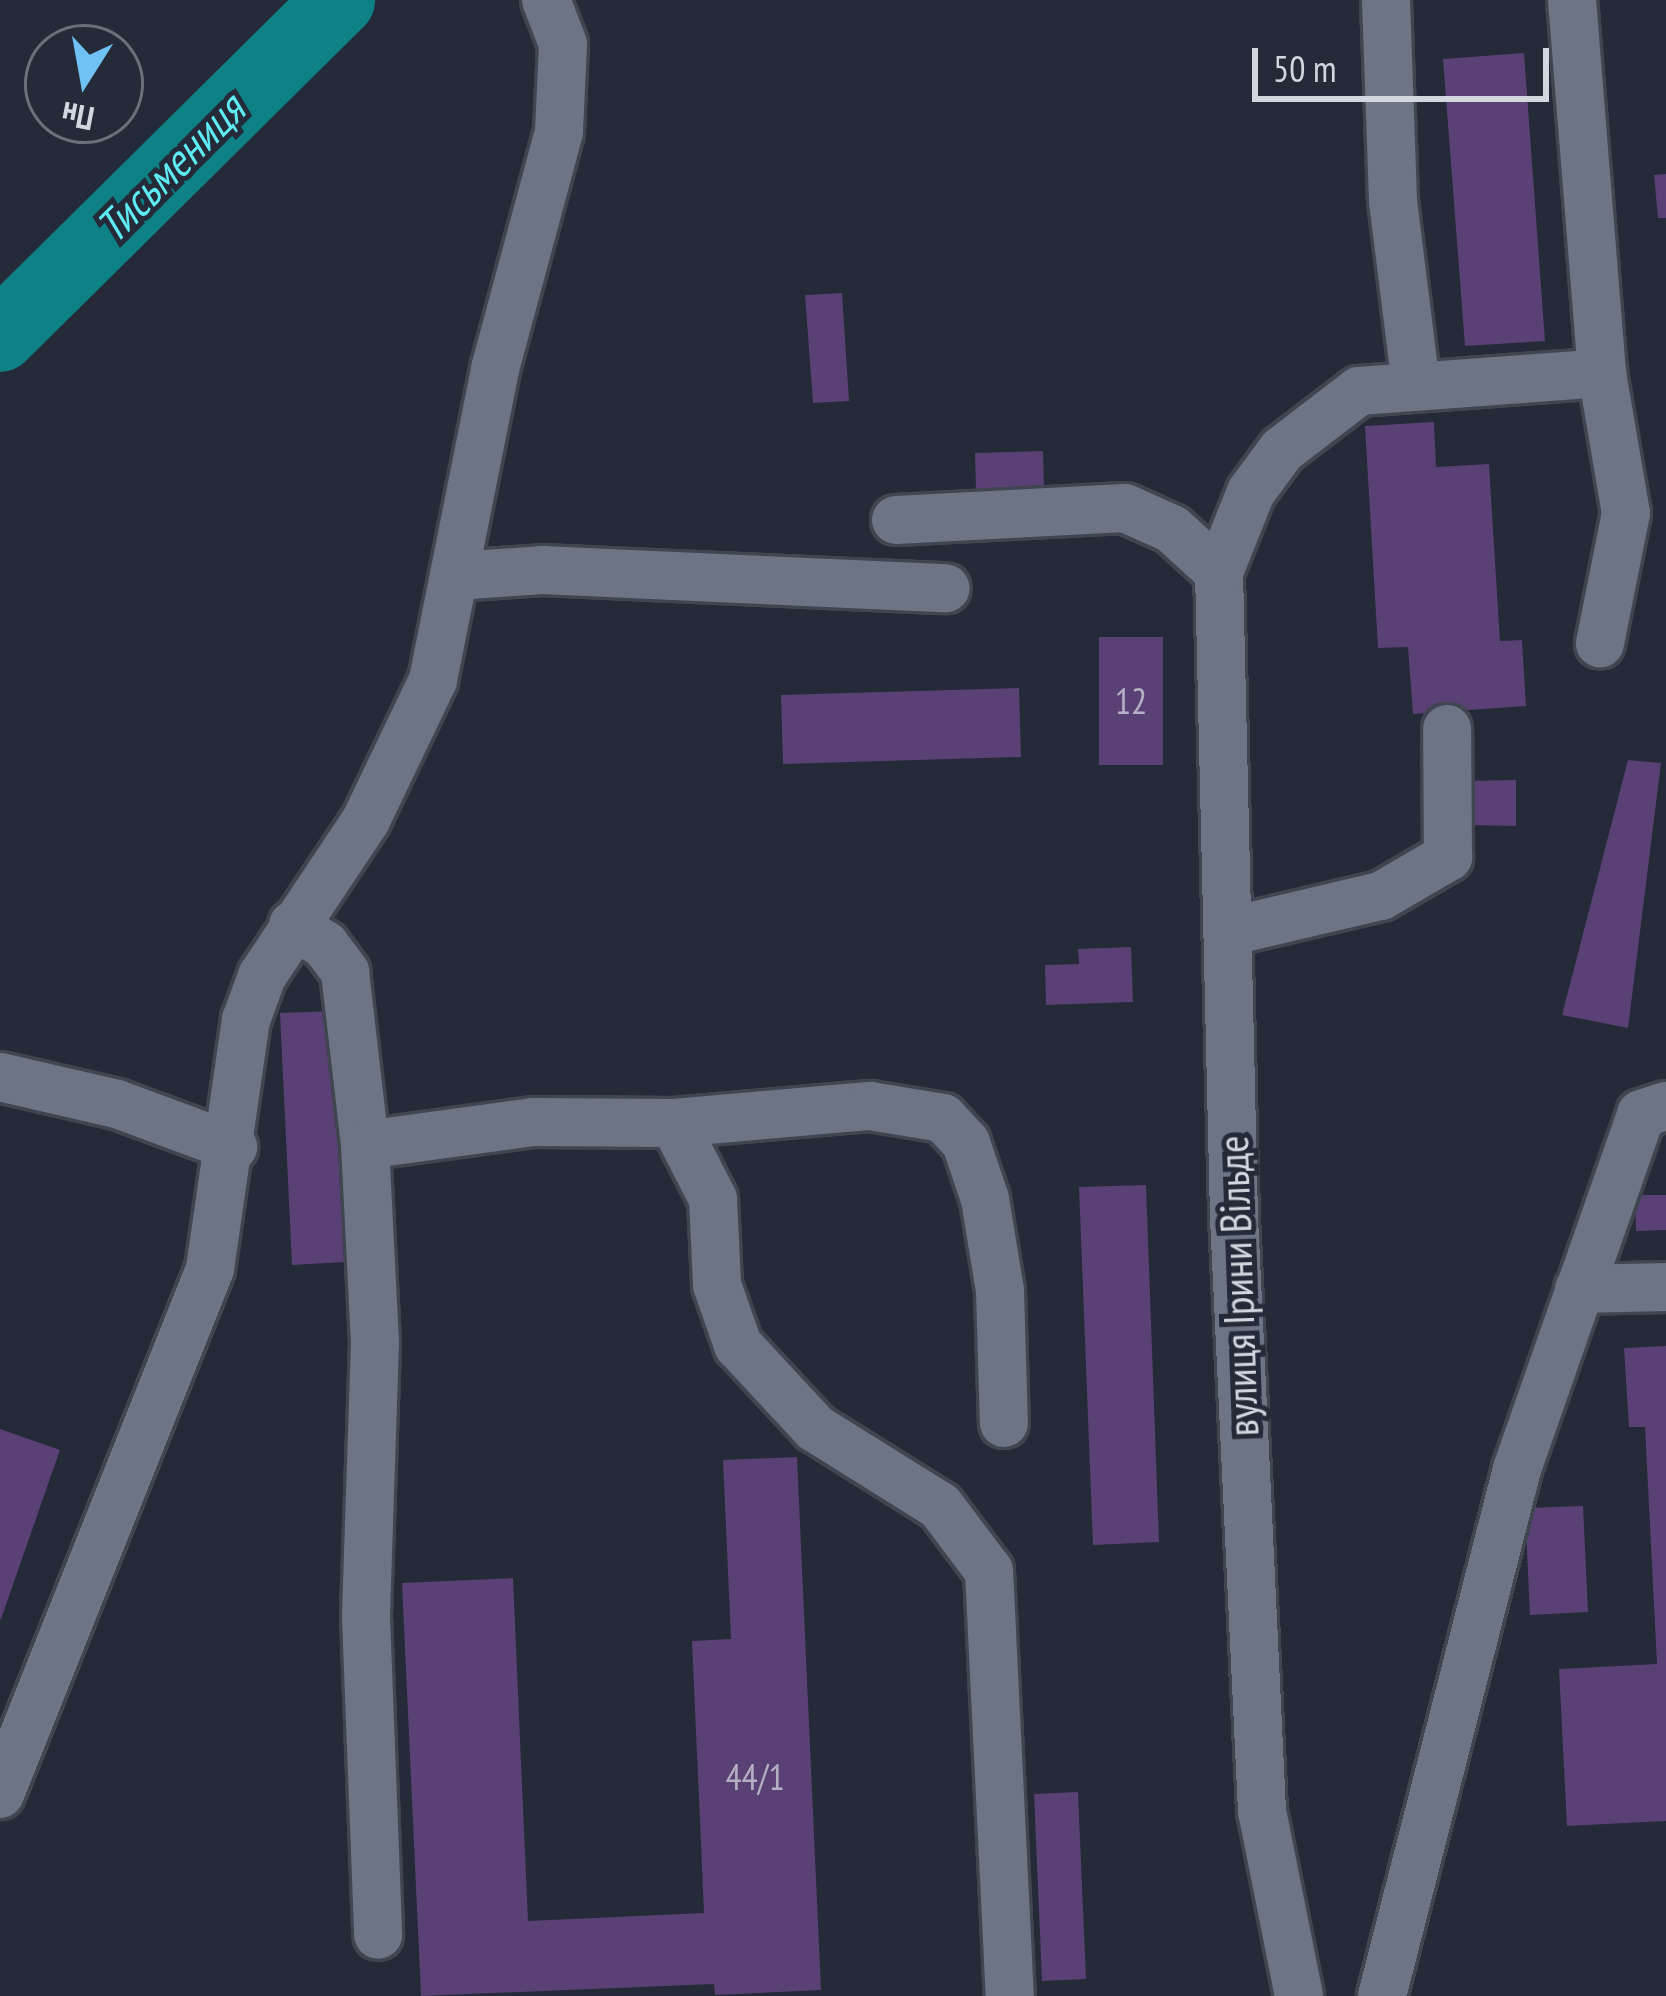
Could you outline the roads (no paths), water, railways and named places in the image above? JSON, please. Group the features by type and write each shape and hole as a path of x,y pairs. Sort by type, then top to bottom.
{"street":[{"path":"1386,0 1393,200 1416,386"},
{"path":"1572,0 1602,373 1626,513 1600,643"},
{"path":"0,1795 210,1269 233,1147 246,1020 293,925 401,756 433,680 495,369 559,132 554,22"},
{"path":"896,520 1125,508 1172,529 1219,572 1251,492 1282,450 1359,391 1602,373"},
{"path":"455,575 542,570 946,588"},
{"name":"вулиця Ірини Вільде","path":"1219,572 1227,932 1262,1811 1299,1996"},
{"path":"1227,932 1381,896 1448,857 1448,729"},
{"path":"293,925 325,945 345,972 365,1145 376,1395 366,1617 377,1936"},
{"path":"0,1077 117,1104 233,1147"},
{"path":"365,1145 532,1122 674,1124 870,1106 944,1118 966,1143 985,1199 1000,1291 1004,1424"},
{"path":"1382,1996 1516,1469 1641,1114 1666,1106"},
{"path":"674,1124 712,1199 718,1285 738,1345 815,1428 940,1506 988,1570 1010,1996"},
{"path":"1579,1289 1666,1287"}],"waterway":[{"name":"Тисьмениця","path":"0,336 339,0"}]}
